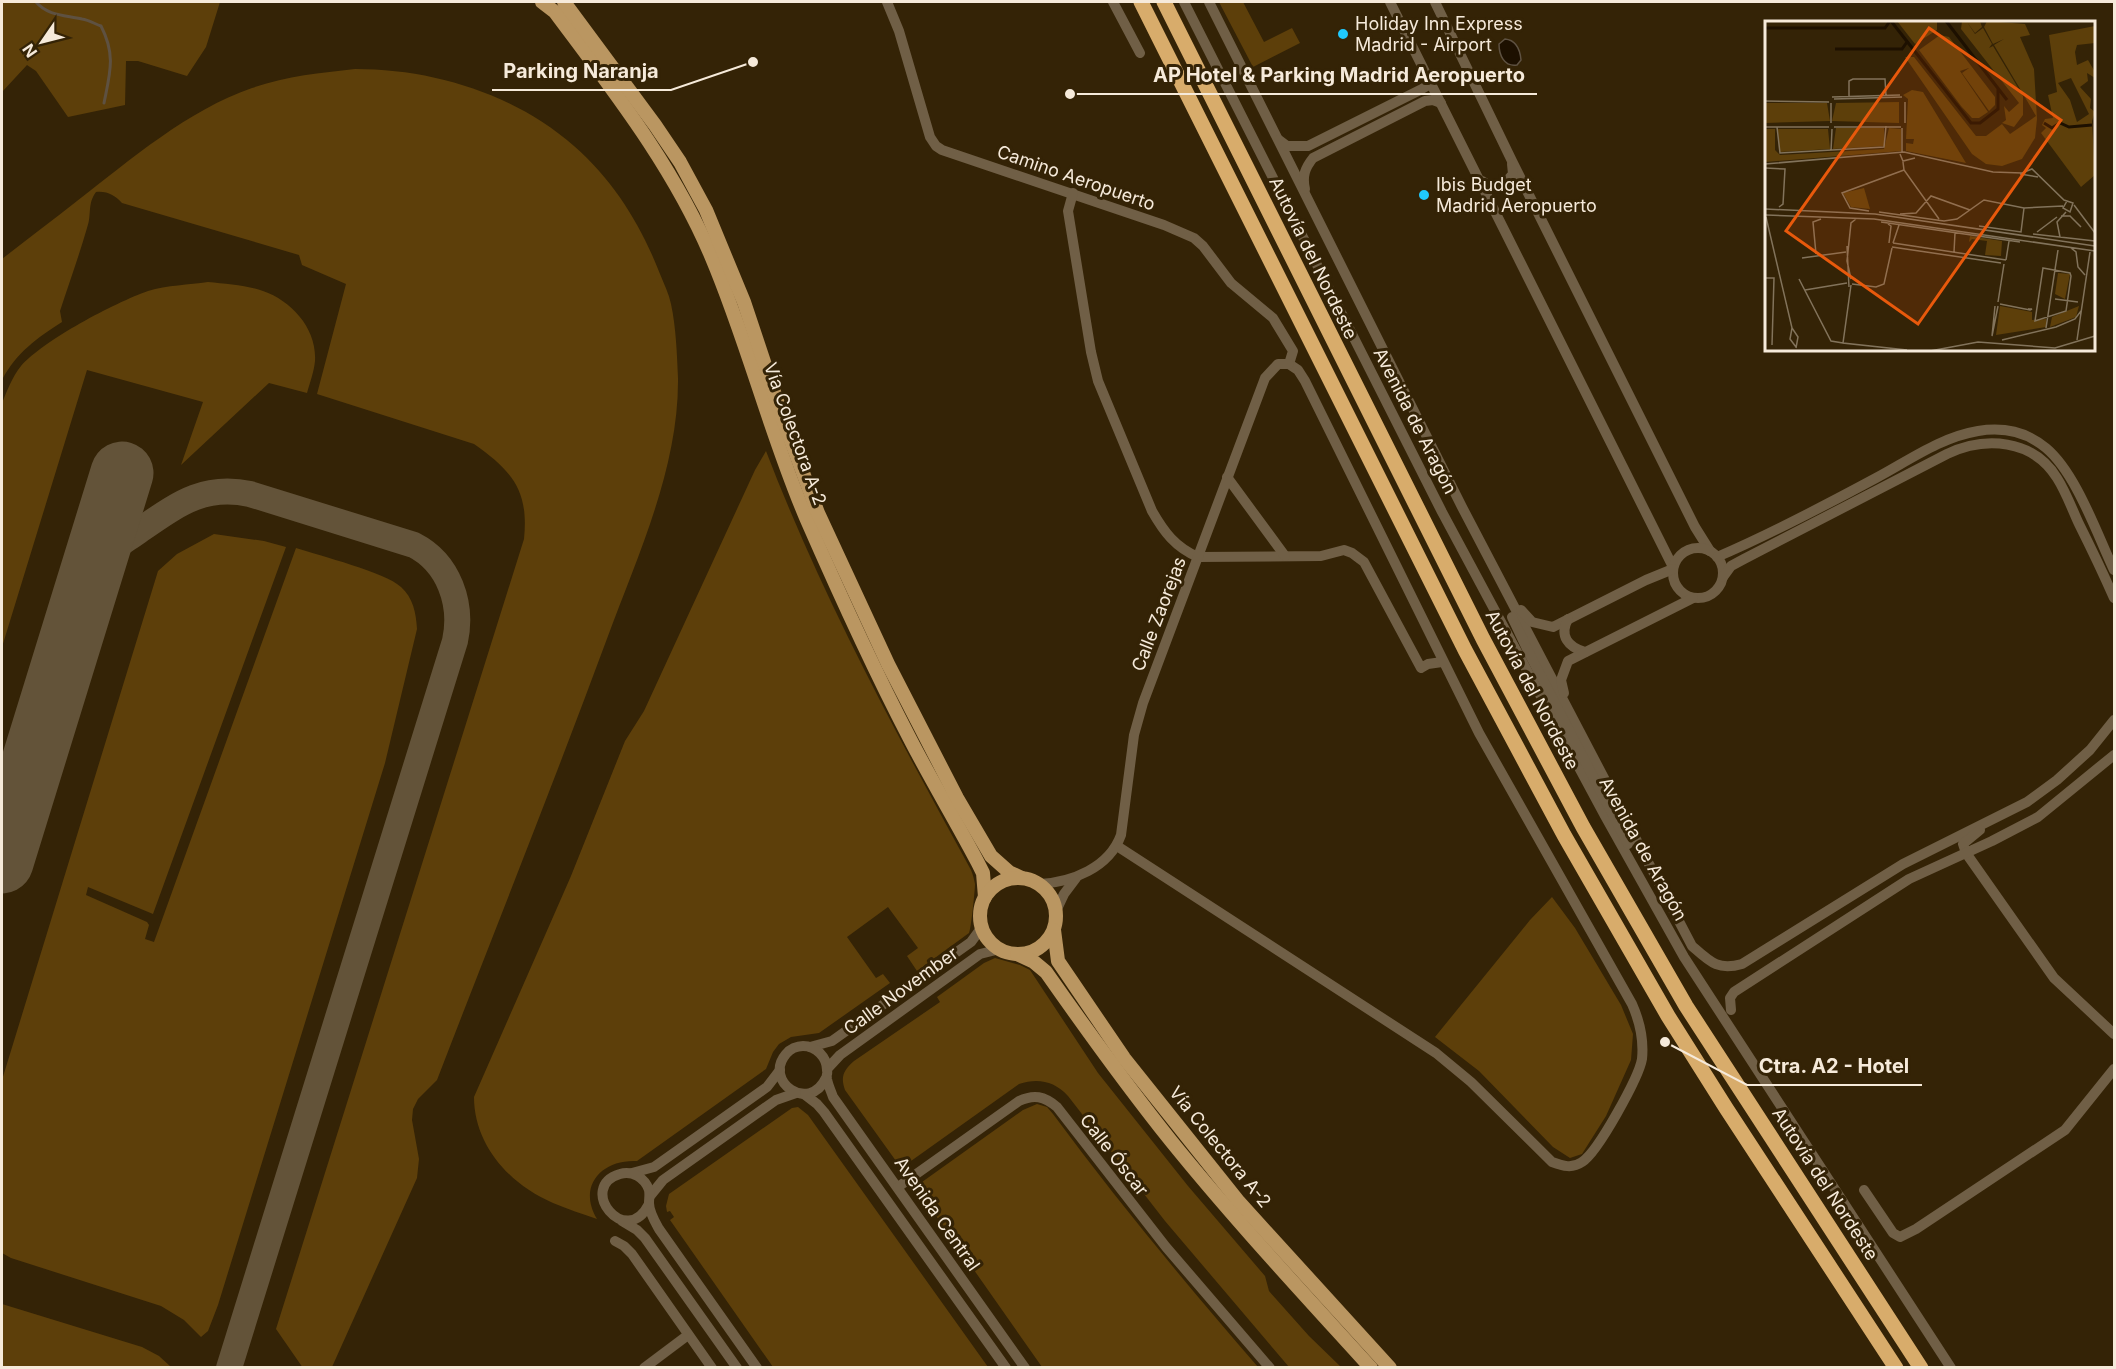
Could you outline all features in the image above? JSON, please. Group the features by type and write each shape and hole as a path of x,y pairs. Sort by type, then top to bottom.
{"highway":[{"path":"1141,2 1465,650 1564,835 1668,1016 1896,1368"},
{"name":"Autovía del Nordeste","path":"1164,2 1452,580 1583,826 1686,1006 1921,1368"}],"main road":[{"name":"Vía Colectora A-2","path":"542,2 555,12 644,133 669,170 693,216 712,256 731,306 770,424 806,519 880,679 983,873 985,897"},
{"name":"Vía Colectora A-2","path":"564,2 656,125 680,162 706,210 744,302 818,513 888,664 957,798 991,856 1009,872 1022,878"},
{"path":"1011,878 1022,878 1040,884 1053,901 1056,911 1054,930 1043,945 1035,950 1017,954 1000,949 986,936 980,917 985,897 992,888 1011,878"},
{"name":"Vía Colectora A-2","path":"1054,930 1058,961 1124,1058 1239,1202 1390,1368"},
{"name":"Vía Colectora A-2","path":"1017,954 1034,962 1046,972 1170,1140 1231,1213 1371,1368"}],"street":[{"name":"Camino Aeropuerto","path":"887,2 899,31 930,137 936,146 942,150 1164,225 1194,238 1203,246 1221,273 1273,318 1293,351 1289,364"},
{"path":"1113,2 1140,53"},
{"name":"Avenida de Aragón","path":"1184,2 1442,513 1605,816 1684,957 1951,1368"},
{"path":"1209,2 1461,507 1531,657 1613,813 1684,957"},
{"path":"1390,2 1482,181 1673,568 1675,584 1680,591 1693,598"},
{"path":"1435,2 1695,527 1721,563 1723,577"},
{"path":"1277,139 1287,146 1308,146 1427,86 1428,77"},
{"path":"1307,198 1303,180 1306,166 1313,158 1425,101 1433,100 1441,103"},
{"path":"1482,181 1490,186 1504,184 1513,174 1512,161"},
{"path":"1073,193 1068,210 1091,352 1104,398 1152,511 1163,530 1185,551 1198,557 1321,556 1344,550 1352,553 1364,562 1421,668 1428,664 1442,662"},
{"name":"Calle Zaorejas","path":"1117,846 1121,835 1138,719 1265,378 1278,364 1289,364"},
{"path":"1040,884 1058,883 1076,878 1111,855 1117,846 1436,1053 1471,1082 1552,1162 1562,1166 1572,1167 1589,1158 1636,1078 1642,1060 1640,1024 1620,982 1479,733 1305,381 1298,370 1289,364"},
{"path":"1713,554 1874,479 1950,438 1978,431 2003,429 2028,436 2058,459 2072,480 2115,570"},
{"path":"1569,711 1561,680 1568,661 1693,598 1713,594 1731,566 1955,451 1977,443 1995,442 2009,445 2036,457 2058,478 2115,598"},
{"path":"1227,477 1285,556"},
{"path":"1461,507 1692,946 1717,966 1730,967 1742,964 1903,864 2026,802 2057,780 2090,750 2115,720"},
{"path":"1493,567 1524,615 1532,622 1553,627 1673,568 1681,554 1688,550 1703,549 1713,554"},
{"path":"1568,619 1564,635 1568,643 1573,649 1585,652"},
{"path":"1731,1010 1730,999 1734,992 1909,879 2038,817 2115,755"},
{"path":"1995,819 1963,844 1966,853 2054,978 2115,1034"},
{"path":"1056,911 1064,894 1076,878"},
{"name":"Calle November","path":"810,1047 836,1038 972,942 982,927"},
{"name":"Calle November","path":"827,1074 840,1055 980,954 1000,949"},
{"path":"619,1219 637,1218 646,1210 649,1200 663,1180 776,1100 815,1091 827,1074 822,1055 810,1047 803,1046 789,1051 784,1056 780,1070 767,1087 654,1167 624,1173 610,1179 602,1194 606,1209 619,1219 637,1230 645,1238 737,1368"},
{"path":"1864,1190 1893,1233 1900,1237 1916,1229 2065,1130 2115,1069"},
{"path":"780,1070 784,1084 800,1093"},
{"name":"Avenida Central","path":"827,1074 833,1096 1025,1368"},
{"name":"Avenida Central","path":"800,1093 817,1104 824,1112 1006,1368"},
{"name":"Calle Óscar","path":"898,1187 1019,1101 1035,1096 1043,1098 1057,1107 1166,1247 1270,1368"},
{"path":"632,1173 645,1182 659,1229 757,1368"},
{"path":"615,1241 632,1254 712,1368"},
{"path":"644,1368 688,1335"}],"shaded area":[{"path":"2,2 220,2 206,47 187,76 138,61 126,61 125,105 68,117 36,71 27,65 2,92"},
{"path":"1219,2 1243,2 1264,42 1292,28 1300,43 1253,67"},
{"path":"1505,39 1515,43 1518,49 1521,60 1517,65 1509,64 1501,56 1499,44"},
{"path":"355,69 385,70 443,80 499,99 551,128 574,146 602,174 635,221 670,300 676,341 677,411 664,477 644,542 437,1080 418,1099 413,1109 412,1120 419,1159 417,1178 332,1367 303,1368 276,1329 524,539 524,507 515,483 508,473 474,444 317,394 346,284 302,265 299,255 122,203 110,194 96,192 84,238 60,311 62,322 28,347 2,380 2,259 160,137 205,109 228,97 265,84"},
{"path":"208,282 263,291 293,309 307,327 315,349 313,373 307,393 269,383 181,465 203,402 87,370 2,647 2,403 15,375 21,366 46,345 80,323 117,304 155,289"},
{"path":"766,451 811,559 861,664 971,870 975,884 970,930 917,971 907,956 918,948 888,907 847,937 876,978 883,974 890,983 819,1033 791,1037 779,1044 766,1069 637,1161 613,1165 604,1170 596,1177 590,1196 597,1219 537,1195 509,1174 497,1161 480,1131 474,1097 571,876 625,741 644,711 755,470"},
{"path":"214,534 264,541 286,547 153,914 88,887 86,895 147,922 149,925 145,939 154,942 296,548 367,570 393,581 405,591 411,601 415,611 417,629 385,763 218,1305 208,1331 201,1337 184,1320 161,1306 11,1258 2,1253 2,1080 158,571 177,554"},
{"path":"1552,897 1575,928 1621,1005 1633,1034 1631,1060 1606,1116 1582,1154 1570,1158 1553,1147 1479,1071 1435,1037 1530,920"},
{"path":"995,958 1030,970 1098,1073 1188,1186 1265,1276 1269,1291 1309,1336 1341,1367 1289,1367 1165,1221 1068,1096 1051,1084 1033,1081 1019,1084 911,1161 904,1163 896,1161 845,1090 844,1074 854,1061 940,1002 937,997 984,963"},
{"path":"1037,1104 1047,1107 1053,1114 1153,1242 1258,1367 1042,1367 927,1203 929,1201 925,1195 921,1197 918,1194 922,1182 1023,1110"},
{"path":"798,1107 808,1115 988,1367 773,1367 670,1220 674,1217 670,1211 667,1212 666,1206 669,1194 792,1108"},
{"path":"2,1304 142,1347 159,1356 171,1367 2,1367"}],"waterway":[{"path":"36,2 51,12 101,26 106,36 110,55 110,73 104,103"}],"taxiway":[{"path":"85,596 100,562 121,543 166,512 191,499 204,494 233,492 250,494 414,545 436,562 451,586 455,599 457,613 455,641 229,1368"}],"runway":[{"path":"2,862 122,473"}],"place":[{"name":"Holiday Inn Express Madrid - Airport","path":"1343,34"},
{"name":"Parking Naranja","path":"753,62"},
{"name":"AP Hotel & Parking Madrid Aeropuerto","path":"1070,94"},
{"name":"Ibis Budget Madrid Aeropuerto","path":"1424,195"},
{"name":"Ctra. A2 - Hotel","path":"1665,1042"}]}
